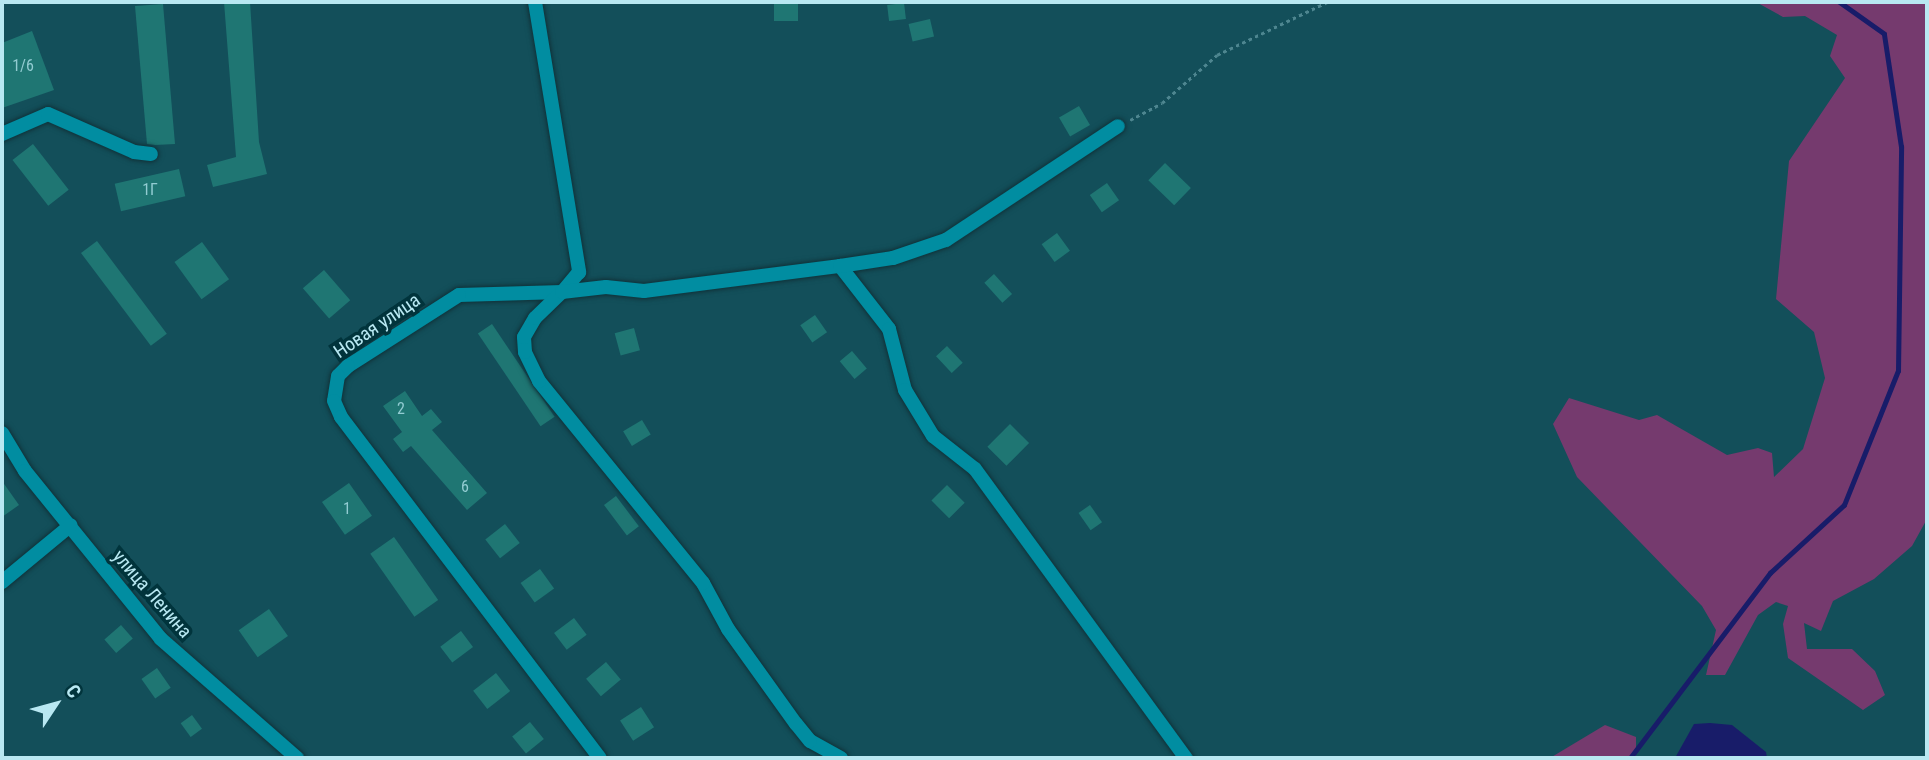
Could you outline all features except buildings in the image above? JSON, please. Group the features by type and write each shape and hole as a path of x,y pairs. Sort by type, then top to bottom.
{"street":[{"path":"535,2 579,254 579,272 535,318 524,337 525,352 539,381 703,583 728,629 796,724 810,741 841,758"},
{"path":"2,134 48,114 134,152 151,154"},
{"name":"Новая улица","path":"600,758 341,417 334,401 338,376 348,366 459,295 562,292 606,287 644,291 893,257 946,240 1118,126"},
{"path":"840,266 889,329 905,390 933,436 975,468 1186,758"},
{"name":"улица Ленина","path":"2,433 25,471 71,524 117,589 161,639 297,758"},
{"path":"2,582 71,524"}],"path":[{"path":"1118,126 1162,103 1217,55 1327,2"}],"shaded area":[{"path":"1756,2 1927,2 1927,519 1912,546 1874,579 1833,601 1821,631 1804,623 1807,649 1852,649 1875,671 1885,695 1863,710 1788,658 1783,624 1788,606 1776,602 1758,615 1725,675 1706,675 1716,630 1702,606 1577,477 1553,424 1569,398 1639,420 1657,415 1727,455 1758,448 1772,453 1774,477 1803,449 1825,378 1814,332 1776,299 1789,161 1845,78 1830,56 1837,35 1805,16 1783,17"},
{"path":"1694,724 1732,725 1766,752 1767,758 1675,758"},
{"path":"1605,725 1636,737 1636,758 1550,758"}],"waterway":[{"path":"1630,758 1770,573 1844,505 1898,371 1901,147 1884,34 1839,2"}]}
